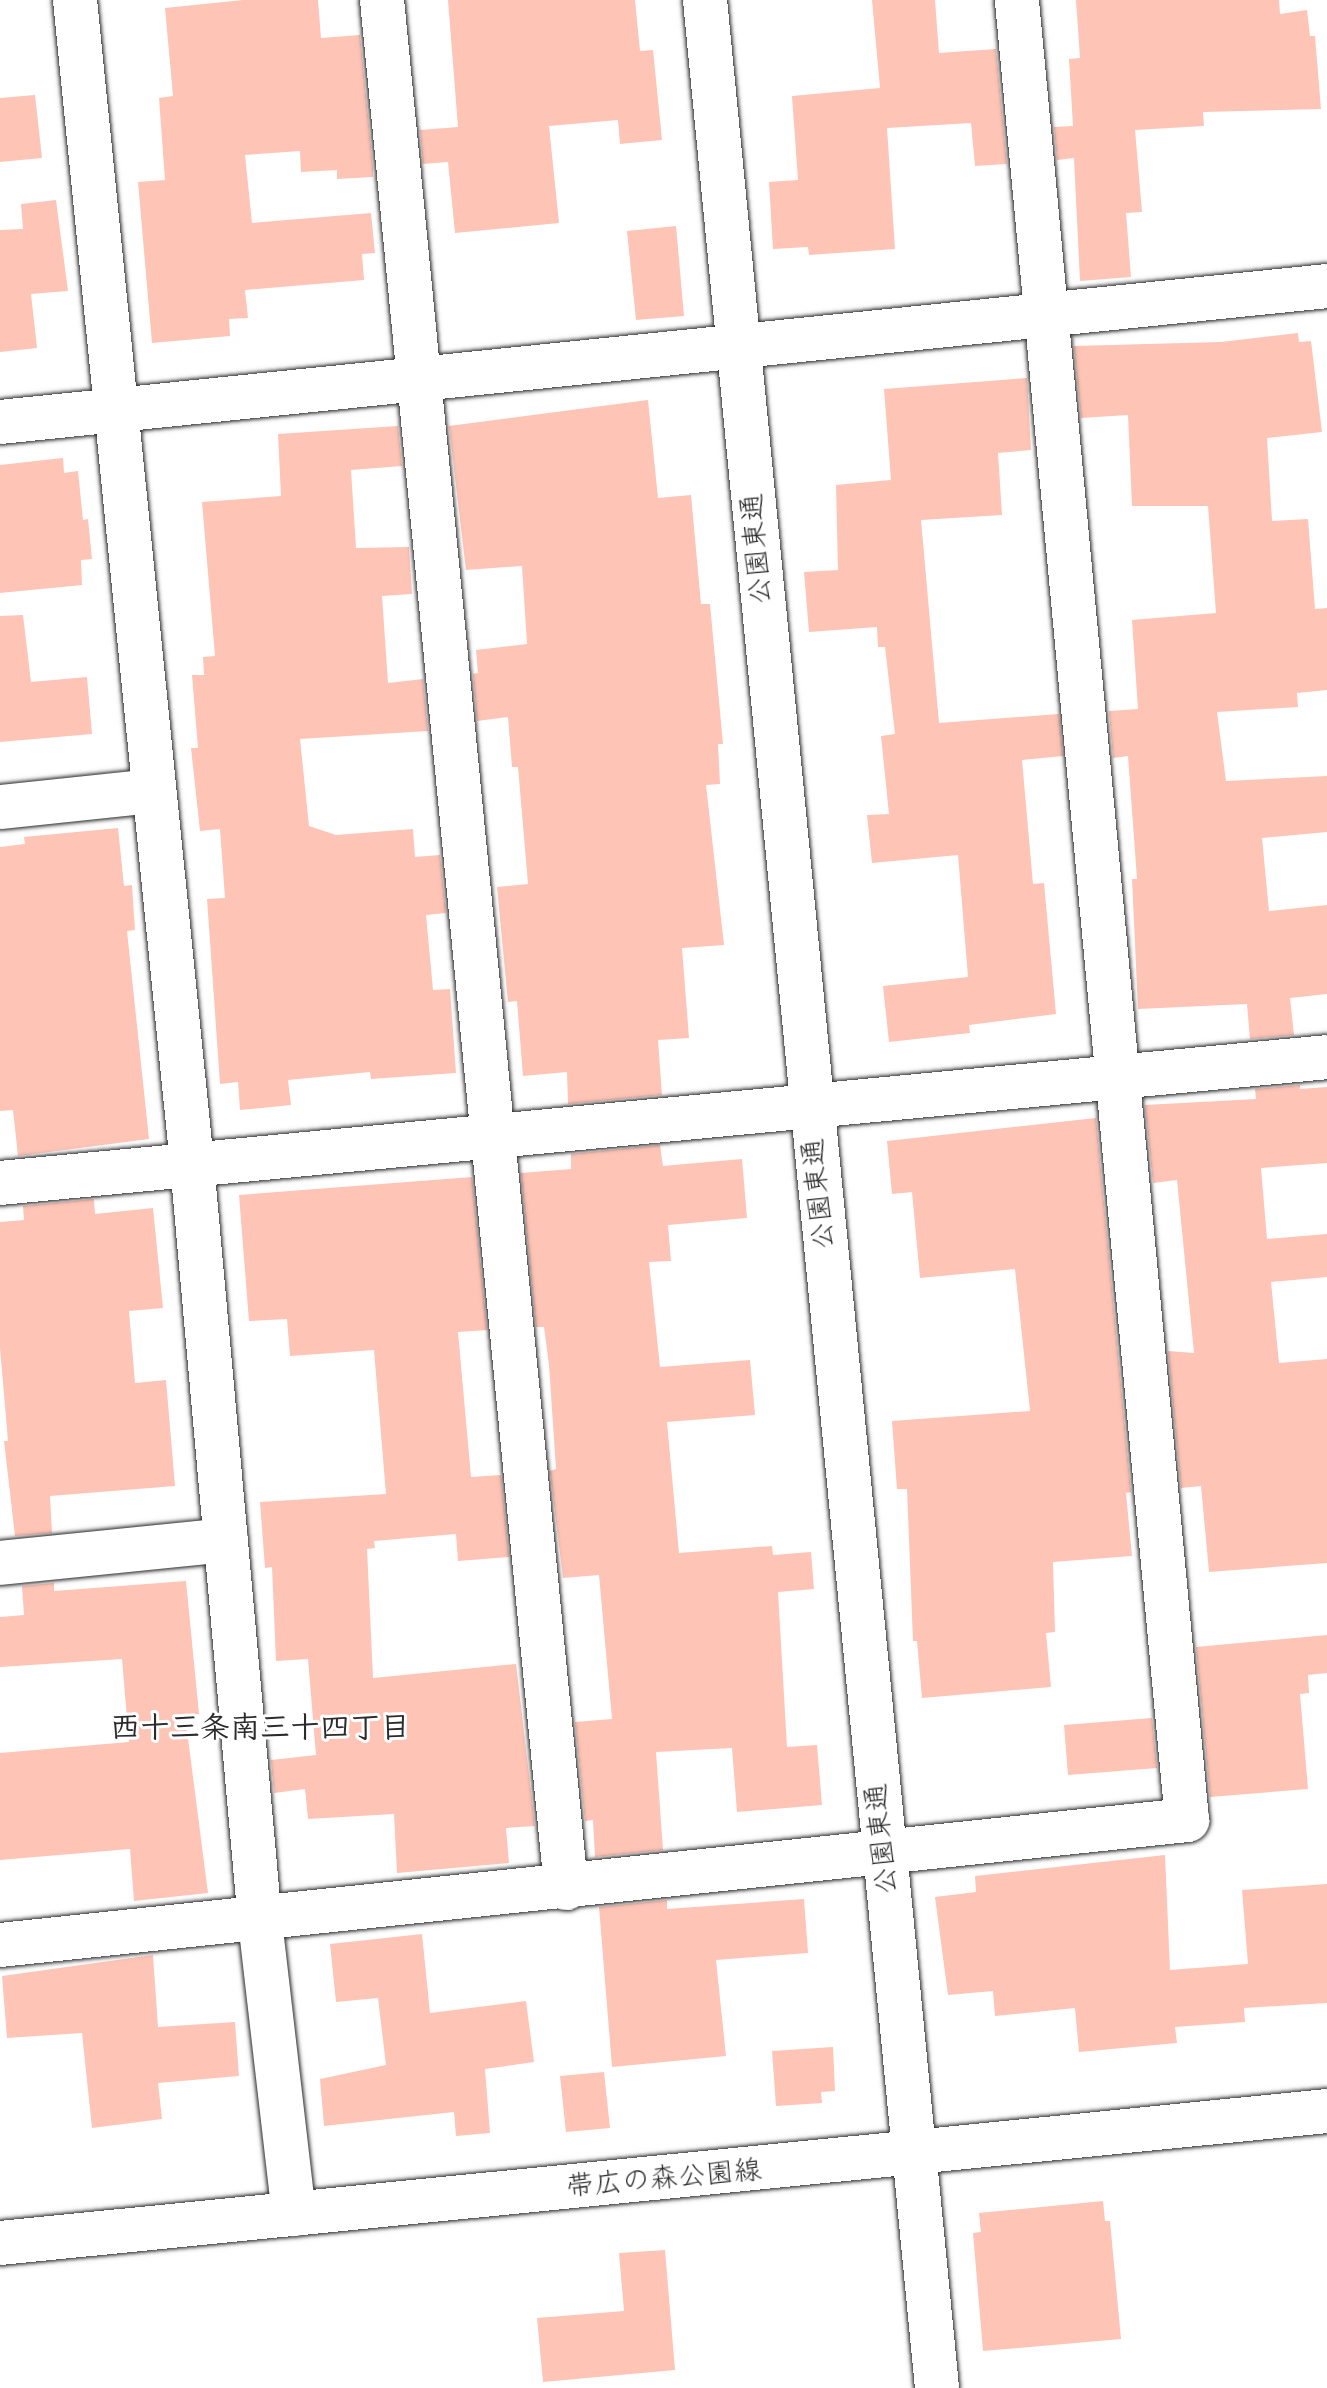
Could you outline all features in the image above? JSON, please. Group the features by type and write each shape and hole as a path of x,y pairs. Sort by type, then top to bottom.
{"street":[{"path":"75,0 117,410 151,791 192,1164 260,1921 294,2214"},
{"path":"382,0 422,381 566,1888"},
{"name":"公園東通","path":"705,0 937,2388"},
{"path":"0,1945 260,1921 1187,1820 1114,1076 1017,0"},
{"path":"0,422 1047,318 1327,286"},
{"path":"0,807 151,791"},
{"path":"0,1183 811,1109 1114,1076 1327,1057"},
{"path":"0,1563 226,1540"},
{"name":"帯広の森公園線","path":"0,2243 914,2155 1327,2111"}],"building":[{"path":"243,0 318,0 321,38 360,35 373,167 373,177 337,179 337,170 301,172 300,151 245,155 252,223 371,213 375,253 362,254 364,280 245,290 248,318 229,319 230,336 152,343 138,182 165,180 159,98 173,96 165,8"},
{"path":"448,0 635,0 640,51 653,50 662,140 620,144 618,120 549,126 559,223 455,233 448,162 423,164 420,130 458,127"},
{"path":"872,0 935,0 939,53 996,49 1007,164 975,166 971,123 887,128 895,249 809,255 808,247 773,249 769,182 798,180 792,96 880,88"},
{"path":"1076,0 1279,0 1280,14 1307,10 1310,36 1315,36 1321,109 1203,112 1204,126 1135,130 1142,212 1126,213 1131,277 1080,281 1074,158 1057,160 1054,127 1073,126 1069,59 1080,58"},
{"path":"35,95 42,158 0,162 0,98"},
{"path":"56,200 68,291 31,294 37,348 0,352 0,230 23,229 21,204"},
{"path":"676,226 684,316 636,320 627,231"},
{"path":"1298,333 1299,342 1311,341 1322,432 1267,438 1272,521 1308,519 1315,609 1327,608 1327,690 1297,693 1298,707 1217,712 1226,781 1327,776 1327,832 1262,838 1269,911 1327,905 1327,994 1290,998 1294,1035 1250,1039 1247,1004 1138,1009 1132,879 1137,879 1128,756 1113,758 1109,711 1138,709 1132,620 1216,613 1208,506 1132,506 1128,415 1081,418 1074,346 1221,342"},
{"path":"1027,378 1031,450 998,453 1002,515 921,520 939,723 1059,714 1063,756 1022,760 1033,884 1044,883 1056,1014 969,1025 970,1033 889,1042 883,986 968,977 958,855 872,863 867,815 889,814 881,736 895,734 885,647 878,647 877,627 809,632 804,572 838,570 836,485 891,480 884,389"},
{"path":"648,400 658,498 691,495 701,604 710,604 723,744 718,744 720,784 706,785 724,945 682,948 689,1038 658,1040 662,1095 568,1104 567,1072 523,1076 517,1001 508,1002 497,887 528,884 518,767 512,767 508,717 477,721 473,674 478,673 476,650 527,644 522,566 466,570 449,426"},
{"path":"398,426 402,466 351,470 356,548 409,547 412,594 382,596 388,683 423,679 428,731 300,739 309,826 336,835 413,829 415,857 440,855 446,913 426,915 433,990 450,989 456,1073 371,1079 370,1072 288,1080 291,1105 240,1110 238,1082 220,1084 207,899 225,898 220,829 200,831 191,748 198,748 192,675 204,675 203,657 215,656 202,502 281,496 278,434"},
{"path":"63,458 64,473 78,471 83,520 88,519 92,559 81,560 82,585 0,593 0,465"},
{"path":"23,615 31,682 87,677 92,734 0,742 0,616"},
{"path":"118,828 124,886 132,885 135,930 127,931 149,1139 18,1156 13,1110 0,1111 0,847 25,844 24,837"},
{"path":"1300,1085 1300,1089 1327,1087 1327,1163 1261,1168 1267,1239 1327,1234 1327,1277 1271,1282 1279,1363 1327,1359 1327,1563 1209,1572 1201,1486 1181,1488 1168,1351 1194,1353 1177,1180 1153,1183 1145,1105 1256,1099 1255,1089"},
{"path":"1096,1118 1131,1492 1126,1493 1132,1556 1053,1562 1055,1632 1046,1633 1051,1687 922,1698 917,1641 913,1641 907,1489 897,1489 892,1421 1030,1411 1015,1269 920,1278 912,1192 892,1194 887,1141"},
{"path":"660,1145 663,1166 742,1159 747,1218 668,1225 671,1261 649,1262 660,1367 750,1360 755,1415 667,1422 679,1553 772,1546 773,1555 811,1552 814,1589 778,1592 787,1747 817,1745 822,1805 737,1812 732,1748 656,1752 663,1850 595,1857 593,1820 585,1821 575,1722 612,1719 599,1575 563,1578 550,1471 556,1469 549,1365 544,1327 536,1327 521,1173 571,1169 571,1154"},
{"path":"472,1177 487,1330 458,1332 471,1477 501,1475 509,1557 458,1561 456,1534 374,1541 375,1548 367,1549 373,1678 516,1664 535,1826 506,1828 509,1863 397,1873 394,1814 308,1819 305,1789 274,1793 271,1760 316,1755 308,1659 276,1661 272,1567 265,1568 260,1502 386,1494 374,1350 290,1356 287,1319 249,1321 239,1195"},
{"path":"94,1199 95,1214 153,1208 163,1308 129,1311 135,1383 166,1380 175,1486 50,1496 52,1533 15,1536 4,1441 8,1441 0,1348 0,1222 24,1220 23,1206"},
{"path":"186,1581 199,1714 185,1715 208,1893 134,1901 130,1849 0,1860 0,1753 129,1742 122,1659 0,1667 0,1617 24,1615 22,1586 54,1583 54,1591"},
{"path":"1327,1635 1327,1673 1308,1675 1309,1693 1300,1694 1308,1789 1210,1797 1196,1647"},
{"path":"1152,1718 1157,1768 1068,1775 1064,1725"},
{"path":"1165,1855 1170,1970 1248,1964 1242,1890 1327,1884 1327,2003 1244,2008 1245,2022 1175,2027 1177,2043 1079,2052 1075,2008 995,2016 993,1991 948,1995 935,1897 976,1892 975,1876"},
{"path":"804,1899 808,1953 716,1960 726,2056 612,2067 599,1907 667,1900 667,1909"},
{"path":"422,1934 430,2013 526,2001 534,2062 485,2069 490,2133 456,2136 454,2112 324,2126 320,2079 386,2065 378,1998 336,2002 330,1944"},
{"path":"153,1955 158,2027 235,2022 239,2076 158,2083 162,2119 92,2128 82,2033 7,2038 2,1976"},
{"path":"833,2047 835,2091 821,2092 822,2103 776,2106 772,2051"},
{"path":"604,2072 610,2128 566,2132 560,2076"},
{"path":"1103,2201 1105,2221 1110,2221 1121,2339 983,2351 973,2233 981,2232 979,2213"},
{"path":"665,2250 675,2370 543,2382 537,2318 624,2311 619,2253"}],"district":[{"name":"西十三条南三十四丁目","path":"260,1728"}]}
